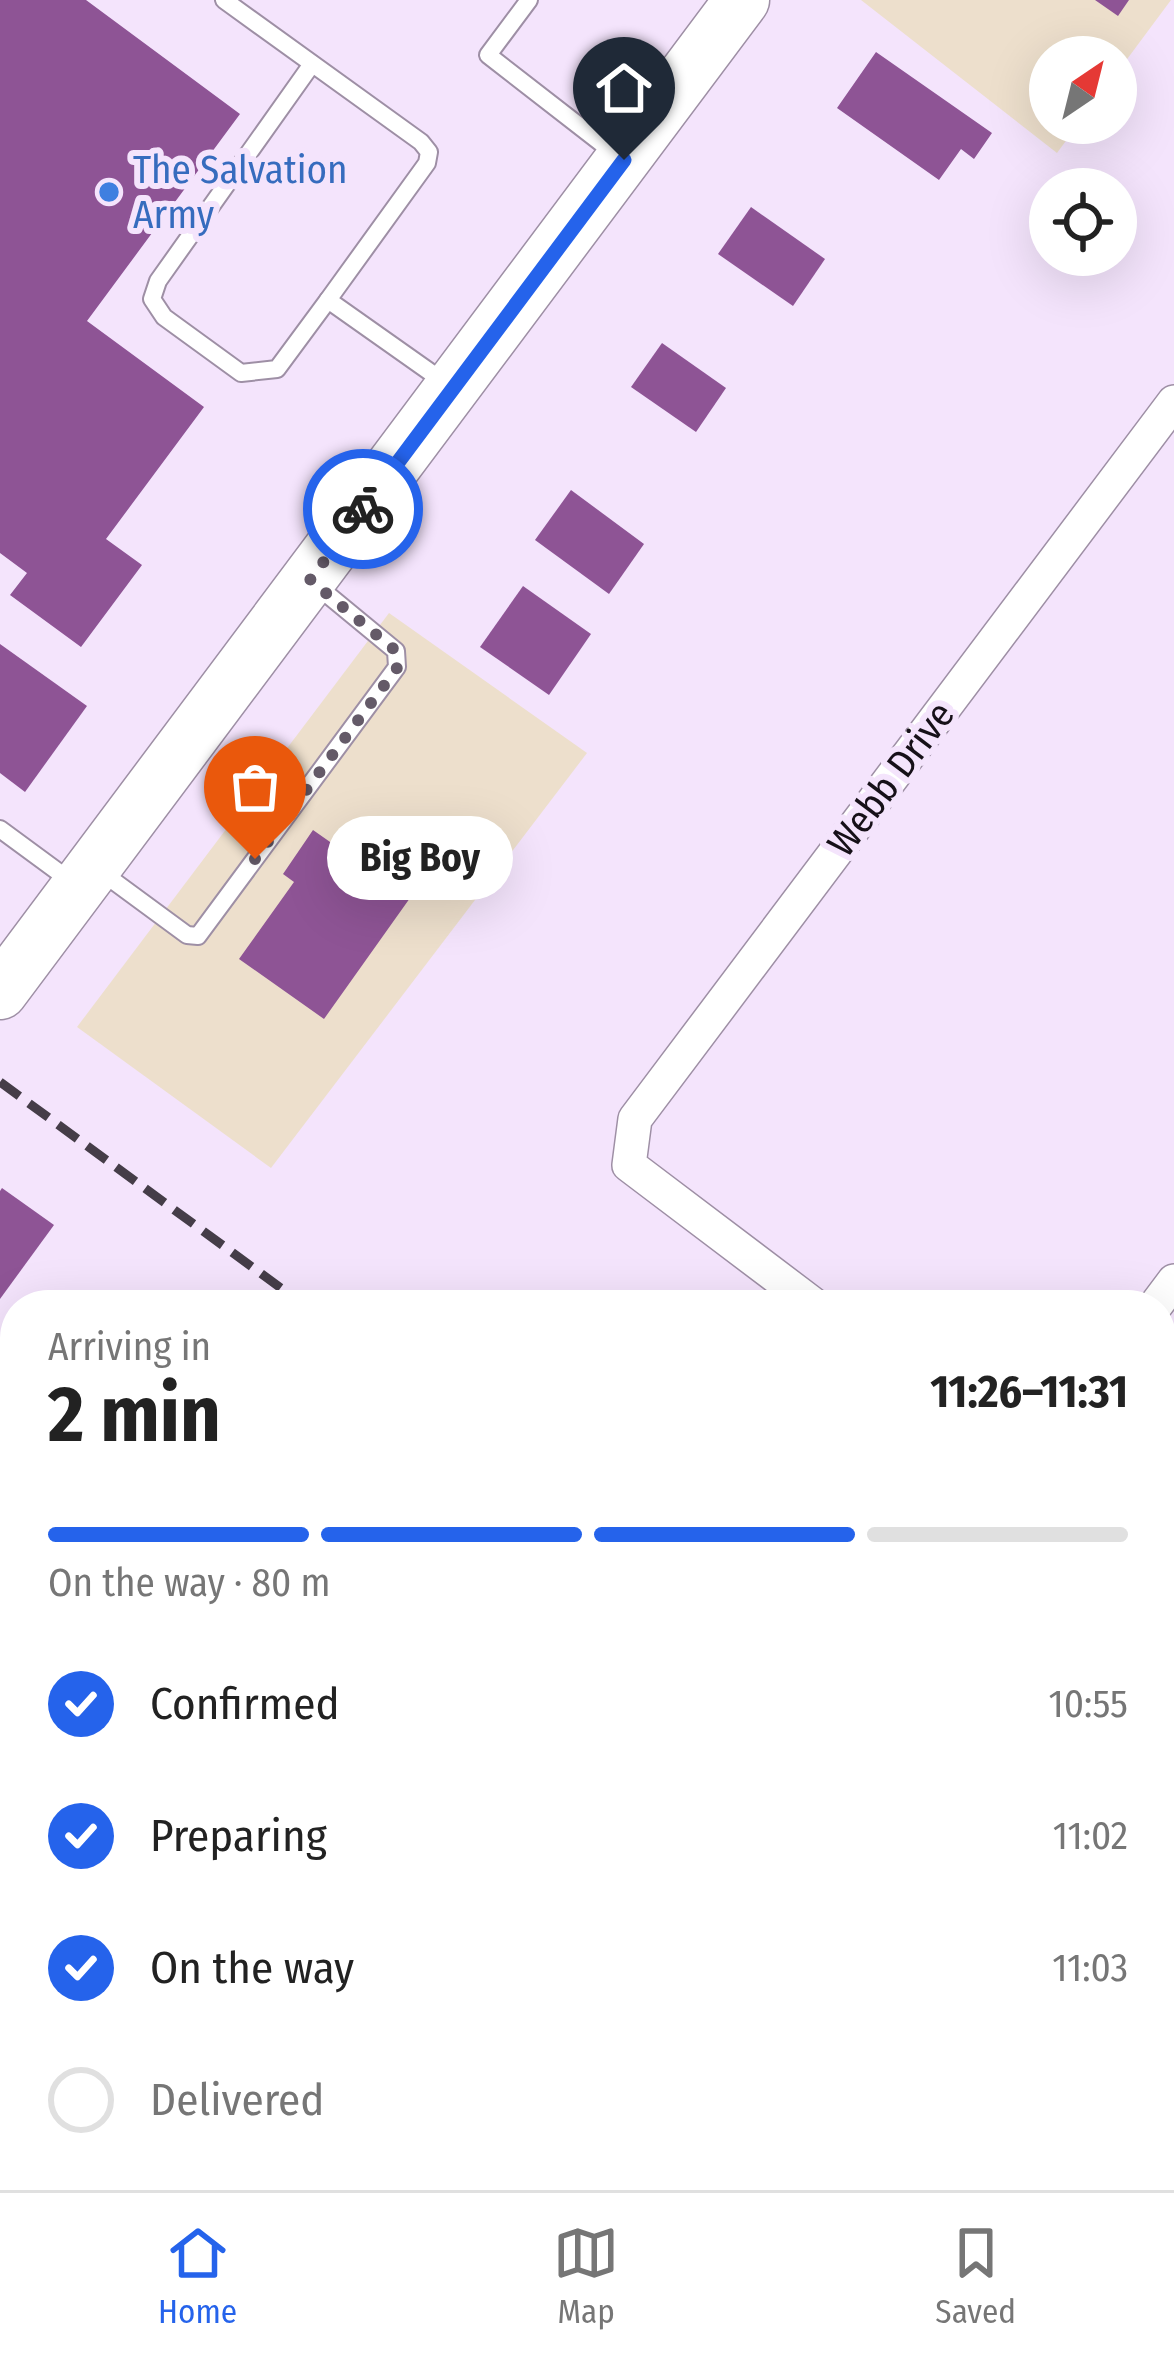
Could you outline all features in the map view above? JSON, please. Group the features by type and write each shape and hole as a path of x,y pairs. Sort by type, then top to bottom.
{"main road":[{"path":"4,976 86,877 742,0"}],"street":[{"name":"Webb Drive","path":"794,1290 628,1165 635,1119 1174,402"}],"lane":[{"path":"224,0 422,142 429,152 427,163 277,369 242,373 164,317 152,299 158,281 312,64"},
{"path":"529,0 488,55 624,160"},
{"path":"328,300 453,388"},
{"path":"0,829 187,935 198,936 397,668 396,651 310,580"}],"shaded area":[{"path":"861,0 1171,0 1137,46 1137,36 1029,36 1029,131"},
{"path":"389,613 587,753 271,1168 77,1027"}],"building":[{"path":"0,0 86,0 240,114 87,321 204,407 106,539 142,565 81,647 10,595 27,573 0,553"},
{"path":"1095,0 1129,0 1118,16"},
{"path":"876,52 992,133 974,159 961,149 939,180 837,108"},
{"path":"751,207 825,259 793,306 718,254"},
{"path":"662,343 726,388 696,432 631,387"},
{"path":"571,490 644,544 609,594 535,540"},
{"path":"523,586 591,634 549,695 480,647"},
{"path":"0,644 87,706 25,792 0,773"},
{"path":"313,830 410,898 324,1019 239,959 294,882 283,874"},
{"path":"2,1188 54,1225 7,1290 0,1290"}],"railway":[{"path":"0,1082 284,1290"}],"way so far":[{"path":"255,859 397,668 396,651 310,580 363,509"}],"place":[{"name":"The Salvation Army","path":"109,192"},
{"name":"Big Boy","path":"255,859"}],"route":[{"path":"363,509 624,160"}]}
